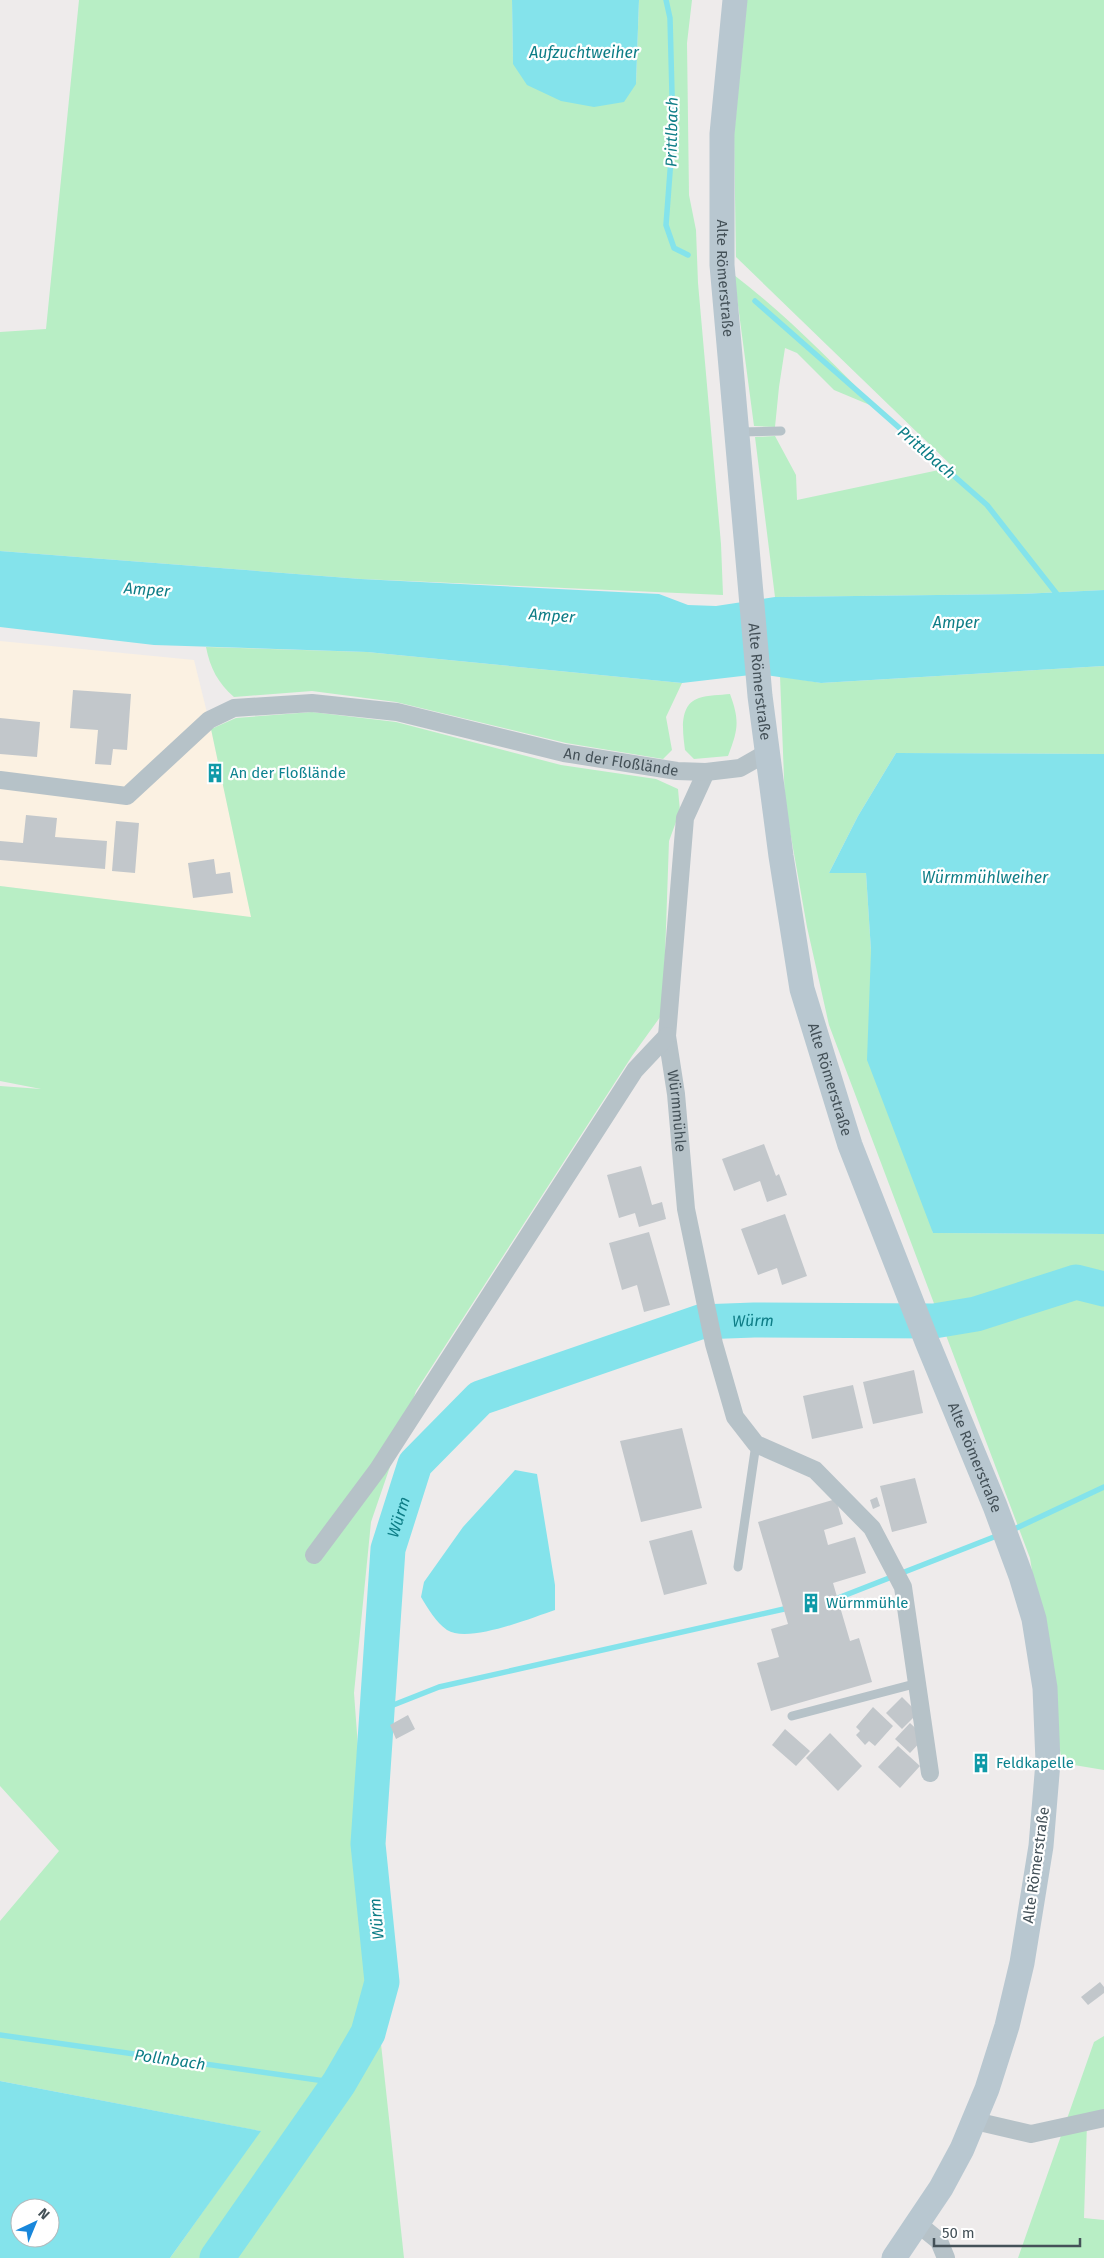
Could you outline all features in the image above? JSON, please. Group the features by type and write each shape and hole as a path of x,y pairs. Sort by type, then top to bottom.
{"main road":[{"name":"Alte Römerstraße","path":"735,0 722,134 722,265 760,696 781,856 802,989 850,1145 907,1292 1012,1550 1034,1619 1045,1688 1048,1762 1041,1846 1022,1963 1007,2026 975,2121 941,2188 894,2258"}],"street":[{"name":"An der Floßlände","path":"0,780 128,796 209,720 234,708 312,703 397,712 564,754 677,771 706,772 740,768 768,752"},
{"name":"Würmmühle","path":"706,772 685,818 680,851 667,1036 676,1094 686,1209 714,1344 735,1417 756,1444 815,1470 872,1528 903,1587 930,1773"},
{"path":"314,1555 378,1469 636,1070 667,1036"},
{"path":"975,2121 1031,2134 1104,2118"},
{"path":"918,2223 939,2241 946,2258"}],"lane":[{"path":"736,432 781,431"},
{"path":"738,1567 756,1444"},
{"path":"792,1716 918,1683"}],"shaded area":[{"path":"0,641 194,660 252,918 0,886"}],"green space":[{"path":"79,0 512,0 513,64 636,84 639,0 692,0 687,43 689,195 696,230 698,283 721,544 723,595 361,579 0,551 0,332 46,329"},
{"path":"747,0 1104,0 1104,590 1021,594 775,597 755,437 775,436 796,475 797,500 953,467 736,257 734,134"},
{"path":"734,275 790,322 877,408 834,390 797,353 785,348 775,427 754,426"},
{"path":"206,647 367,652 682,683 666,717 672,750 663,759 566,743 396,702 312,691 234,697 223,686 216,675"},
{"path":"1104,666 1104,754 896,753 858,816 829,873 866,873 871,951 933,1233 1104,1234 1104,1770 1062,1763 1030,1558 829,1025 807,927 785,803 780,676 821,683"},
{"path":"730,694 735,711 736,732 728,756 694,759 685,750 684,743 683,720 688,707 699,698"},
{"path":"312,712 396,722 561,765 656,779 678,789 680,811 669,841 663,1013 632,1056 416,1391 371,1522 354,1693 378,2016 404,2258 170,2258 260,2131 0,2081 0,1921 59,1851 0,1786 0,1086 41,1089 0,1081 0,886 251,917 211,729 236,718"},
{"path":"1104,2036 1104,2118 1087,2123 1084,2218 1104,2220 1104,2258 1018,2258 1094,2042"}],"water":[{"name":"Aufzuchtweiher","path":"512,0 639,0 636,84 624,102 594,107 561,101 527,85 513,64"},
{"name":"Amper","path":"0,551 361,579 659,594 688,605 716,606 775,597 1021,594 1104,590 1104,666 821,683 759,674 682,683 367,652 154,645 0,627"},
{"name":"Würmmühlweiher","path":"896,753 1104,754 1104,1234 933,1233 867,1060 871,951 866,873 829,873 858,816"},
{"path":"515,1470 537,1474 555,1585 555,1610 516,1624 484,1632 469,1634 447,1630 429,1611 421,1597 424,1582 463,1527"},
{"path":"0,2081 261,2131 170,2258 0,2258"}],"building":[{"path":"73,690 131,694 127,750 113,749 111,765 95,764 98,730 70,728"},
{"path":"0,718 40,722 37,757 0,754"},
{"name":"An der Floßlände","path":"218,767 220,777 213,779 211,768"},
{"path":"26,815 57,818 55,837 107,841 105,869 0,860 0,841 23,843"},
{"path":"116,821 139,823 135,873 112,871"},
{"path":"214,859 216,874 230,872 233,893 193,898 188,863"},
{"path":"764,1144 776,1176 779,1174 787,1195 767,1202 760,1181 734,1191 722,1159"},
{"path":"641,1166 652,1205 662,1202 666,1219 639,1227 635,1213 619,1218 607,1175"},
{"path":"785,1214 807,1276 782,1285 777,1268 758,1275 741,1229"},
{"path":"649,1232 670,1305 644,1312 637,1285 622,1290 609,1243"},
{"path":"914,1370 923,1413 873,1424 863,1382"},
{"path":"853,1385 863,1428 812,1439 803,1396"},
{"path":"682,1428 702,1508 641,1522 620,1441"},
{"path":"915,1478 927,1523 892,1532 880,1486"},
{"path":"877,1497 880,1506 873,1509 870,1500"},
{"name":"Würmmühle","path":"836,1499 843,1524 824,1530 828,1545 855,1537 866,1573 833,1583 850,1641 859,1638 872,1682 771,1711 757,1663 779,1657 771,1629 788,1624 758,1522"},
{"path":"692,1530 707,1584 664,1595 649,1541"},
{"path":"902,1697 918,1713 902,1729 886,1713"},
{"path":"873,1707 893,1726 875,1746 869,1741 865,1745 856,1735 860,1731 856,1727"},
{"path":"408,1715 415,1729 396,1739 390,1725"},
{"path":"910,1723 925,1737 910,1753 895,1739"},
{"path":"785,1729 810,1751 796,1766 772,1745"},
{"path":"830,1733 862,1766 838,1791 806,1758"},
{"path":"898,1746 920,1766 900,1788 878,1767"},
{"name":"Feldkapelle","path":"986,1756 988,1770 976,1770 974,1757"},
{"path":"1100,1982 1104,1987 1104,1993 1088,2005 1081,1997"}],"waterway":[{"name":"Prittlbach","path":"666,0 670,18 673,132 666,225 674,248 688,255"},
{"name":"Prittlbach","path":"755,301 987,505 1060,598"},
{"name":"Würm","path":"217,2258 339,2083 368,2033 382,1982 368,1844 388,1549 415,1464 480,1398 700,1322 754,1320 934,1321 976,1314 1076,1282 1104,1289"},
{"path":"1010,1531 1104,1487"},
{"path":"838,1598 999,1535"},
{"path":"378,1711 439,1687 784,1609"},
{"name":"Pollnbach","path":"0,2035 339,2083"}],"place":[{"name":"An der Floßlände","path":"215,773"},
{"name":"Würmmühle","path":"811,1603"},
{"name":"Feldkapelle","path":"981,1763"}]}
